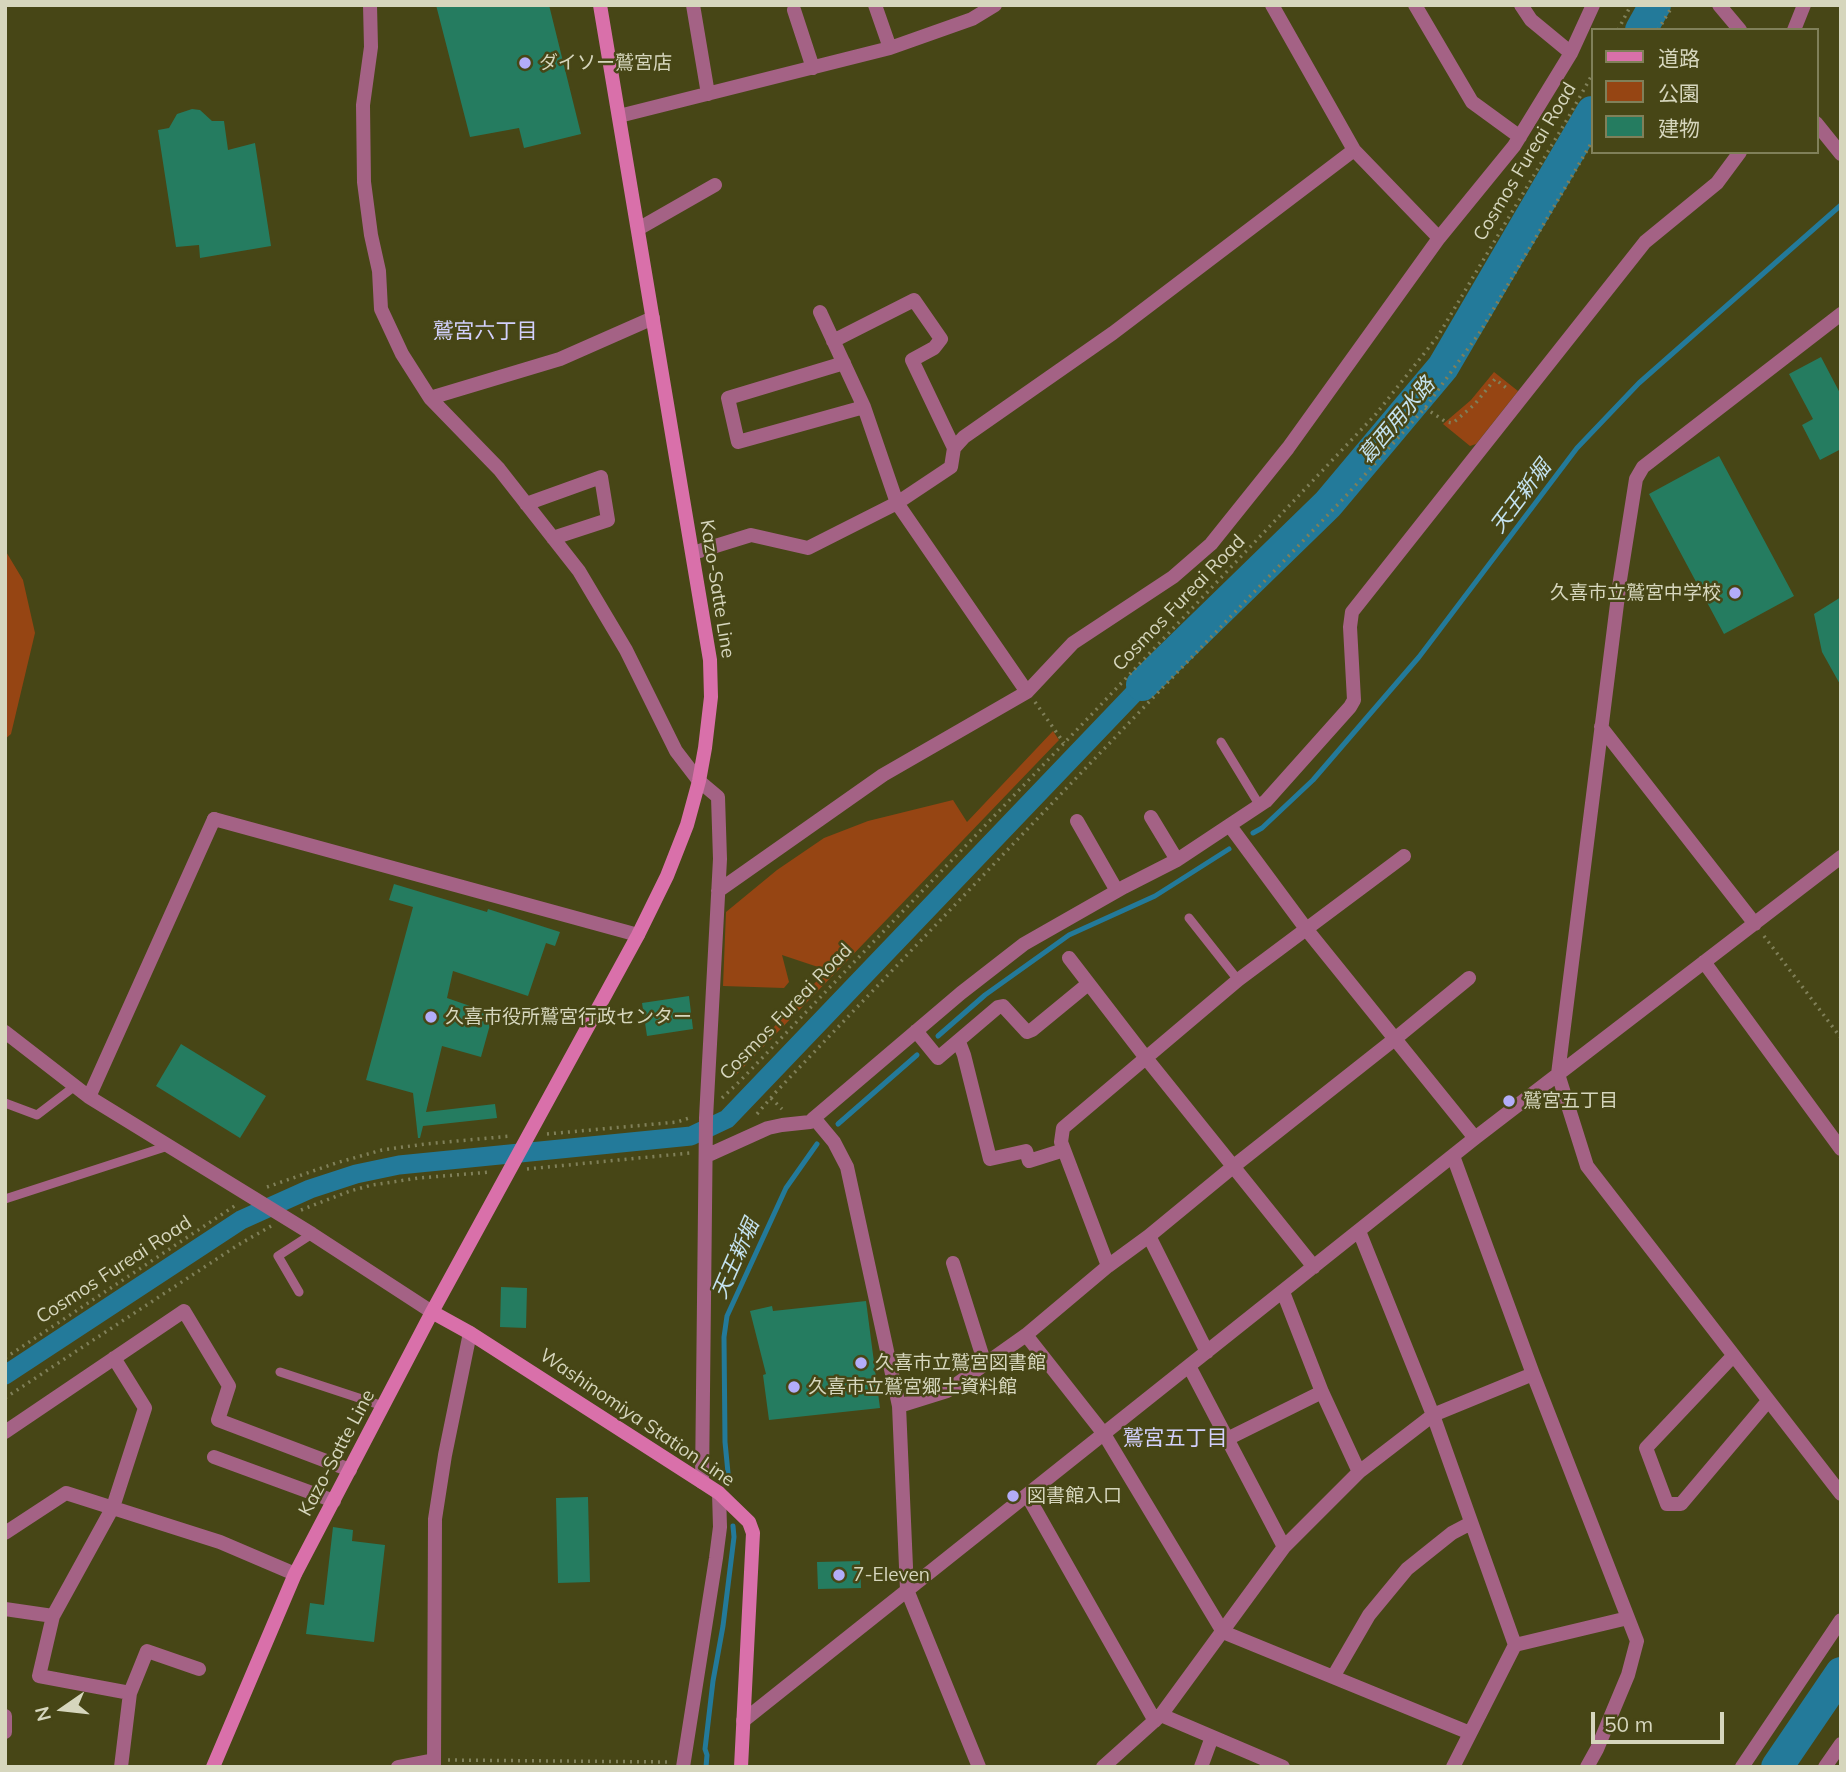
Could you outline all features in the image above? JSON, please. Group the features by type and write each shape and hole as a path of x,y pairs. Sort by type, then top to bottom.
{"main road":[{"name":"Kazo-Satte Line","path":"213,1767 295,1574 432,1312 519,1167 518,1139 638,935 677,851 699,781 711,697 710,660 600,5"},
{"name":"Washinomiya Station Line","path":"432,1312 470,1333 719,1493 749,1522 753,1533 741,1767"}],"street":[{"path":"370,5 371,47 363,105 364,182 379,271 380,309 402,354 430,398 499,469 579,571 626,650 676,751 699,781 718,797 720,859 701,1117 702,1482"},
{"path":"693,5 708,94"},
{"path":"875,5 890,48"},
{"path":"619,116 890,48 977,10 995,5"},
{"path":"1272,5 1354,150 1439,238"},
{"path":"1415,5 1472,102 1520,137"},
{"path":"1521,5 1531,20 1571,53"},
{"path":"718,891 883,775 1027,692 1073,643 1173,577 1211,544 1287,447 1439,238 1520,137 1571,53 1593,5"},
{"path":"1719,5 1738,28"},
{"path":"1795,28 1804,5"},
{"path":"794,10 813,68"},
{"path":"1818,125 1838,145"},
{"path":"693,554 751,535 808,548 897,503 951,467 954,448 964,437 1113,333 1354,150"},
{"path":"703,1150 768,1128 810,1122 916,1031 1024,944 1177,860 1260,806 1343,715 1354,699 1350,626 1352,612 1645,242 1717,183 1739,154"},
{"path":"638,229 715,185"},
{"path":"833,341 914,300 941,339 934,348 912,360 954,448"},
{"path":"820,312 864,407 897,503 1027,692"},
{"path":"1841,314 1643,467 1636,479 1620,580 1558,1074 1587,1166 1841,1494"},
{"path":"430,398 560,359 653,318"},
{"path":"844,363 728,398 738,442 864,407"},
{"path":"526,504 601,477 608,520 553,538"},
{"path":"1601,727 1755,924"},
{"path":"1151,817 1177,860"},
{"path":"89,1097 214,819 638,935"},
{"path":"1077,821 1117,891"},
{"path":"1230,826 1307,930 1475,1138"},
{"path":"1108,1266 1060,1142 1063,1128 1238,980 1404,856"},
{"path":"743,1721 1475,1138 1841,858"},
{"path":"1069,958 1314,1267"},
{"path":"1704,962 1841,1149"},
{"path":"899,1406 947,1391 1026,1335 1108,1266 1149,1236 1469,978"},
{"path":"916,1031 938,1058 998,1007 1003,1006 1027,1032 1088,984"},
{"path":"5,1032 89,1097 168,1146 260,1195 278,1219 312,1234 432,1312"},
{"path":"959,1042 990,1159 1026,1151 1029,1161 1064,1150"},
{"path":"814,1118 834,1142 847,1167 899,1406 907,1590 979,1767"},
{"path":"1453,1156 1533,1374 1637,1641 1628,1675 1587,1767"},
{"path":"1359,1231 1433,1415 1515,1645 1453,1767"},
{"path":"1149,1236 1207,1352"},
{"path":"953,1263 985,1364"},
{"path":"1283,1292 1322,1392 1359,1472"},
{"path":"5,1432 184,1311 229,1386 218,1420 350,1470"},
{"path":"398,1767 434,1764 435,1519 470,1333"},
{"path":"1026,1335 1104,1434 1223,1632 1470,1733"},
{"path":"1733,1356 1646,1448 1667,1504 1681,1504 1768,1401"},
{"path":"114,1358 145,1408 113,1507 53,1616 39,1676 130,1693"},
{"path":"1189,1366 1284,1547"},
{"path":"1103,1767 1158,1718 1284,1547 1359,1472 1433,1415 1533,1374"},
{"path":"1227,1439 1322,1392"},
{"path":"214,1457 334,1501"},
{"path":"5,1533 66,1493 220,1542 295,1574"},
{"path":"683,1764 716,1558 719,1493"},
{"path":"1027,1495 1158,1718 1283,1767"},
{"path":"1333,1677 1369,1615 1407,1569 1452,1533 1471,1523"},
{"path":"5,1609 53,1616"},
{"path":"1515,1645 1628,1618"},
{"path":"1742,1767 1841,1620"},
{"path":"121,1767 130,1693 147,1651 199,1669"},
{"path":"5,1716 5,1732"},
{"path":"1201,1767 1212,1737"},
{"path":"1825,1767 1841,1744"}],"lane":[{"path":"1221,742 1260,806"},
{"path":"1189,918 1238,980"},
{"path":"5,1103 37,1115 75,1086"},
{"path":"5,1199 168,1146"},
{"path":"299,1292 278,1256 312,1234"},
{"path":"279,1372 383,1406"}],"path":[{"path":"1619,28 1631,5"},
{"path":"1659,28 1673,5"},
{"name":"Cosmos Fureai Road","path":"720,1099 1064,743 1376,414 1438,336 1590,79"},
{"path":"750,1121 1336,506 1426,408 1480,332 1590,145"},
{"path":"1426,408 1446,422 1452,423 1475,404 1495,379 1521,399"},
{"path":"1027,692 1064,743"},
{"path":"1755,924 1841,1038"},
{"path":"544,1134 677,1122 701,1117"},
{"path":"260,1195 326,1166 382,1150 425,1144 518,1139"},
{"path":"519,1167 703,1150"},
{"path":"299,1211 350,1191 382,1183 492,1172"},
{"name":"Cosmos Fureai Road","path":"5,1358 239,1204"},
{"path":"5,1398 278,1219"},
{"path":"434,1764 683,1764"}],"green space":[{"path":"1494,372 1518,391 1476,444 1470,446 1443,424 1471,400"},
{"path":"5,550 23,580 35,633 11,734 5,739"},
{"path":"1053,731 1059,740 734,1077 732,1072 827,970 782,955 789,982 784,988 723,986 726,912 777,870 824,838 868,821 953,800 967,822"}],"building":[{"path":"436,5 549,5 581,134 524,148 519,128 470,137"},
{"path":"192,109 200,110 212,121 224,121 228,150 255,143 271,246 200,258 199,245 176,247 158,130 169,128 177,114"},
{"path":"1821,357 1841,395 1841,449 1820,460 1802,425 1813,419 1789,374"},
{"path":"1719,456 1794,596 1724,634 1649,494"},
{"path":"1841,597 1841,686 1822,652 1814,614"},
{"path":"394,884 560,932 555,946 546,943 528,996 453,971 447,998 493,1014 481,1057 442,1046 426,1112 495,1104 497,1118 423,1126 418,1138 413,1093 366,1080 413,907 389,900"},
{"path":"689,996 693,1029 647,1036 642,1003"},
{"path":"181,1044 266,1096 240,1138 156,1086"},
{"path":"501,1287 527,1288 526,1328 500,1327"},
{"path":"866,1301 880,1408 769,1420 763,1375 766,1374 750,1311 772,1306 773,1311"},
{"path":"588,1497 590,1582 558,1583 556,1498"},
{"path":"333,1527 353,1530 352,1541 385,1545 374,1642 306,1634 310,1603 324,1605"},
{"name":"7-Eleven","path":"860,1561 861,1588 818,1589 817,1562"}],"waterway":[{"name":"葛西用水路","path":"1642,28 1655,5"},
{"name":"葛西用水路","path":"1142,685 1328,504 1443,367 1590,115"},
{"name":"天王新堀","path":"1253,833 1262,828 1313,780 1419,657 1577,448 1639,383 1841,205"},
{"path":"5,1375 241,1220 310,1189 356,1174 399,1165 691,1136 727,1119 1142,685"},
{"name":"天王新堀","path":"938,1036 985,995 1069,935 1155,896 1229,849"},
{"name":"天王新堀","path":"838,1124 917,1055"},
{"name":"天王新堀","path":"729,1483 725,1442 724,1337 727,1316 786,1188 817,1144"},
{"name":"天王新堀","path":"706,1767 705,1749 723,1626 733,1526"},
{"path":"1777,1767 1841,1673"}],"place":[{"name":"ダイソー鷲宮店","path":"525,63"},
{"name":"久喜市立鷲宮中学校","path":"1735,593"},
{"name":"久喜市役所鷲宮行政センター","path":"431,1017"},
{"name":"鷲宮五丁目","path":"1509,1101"},
{"name":"久喜市立鷲宮図書館","path":"861,1363"},
{"name":"久喜市立鷲宮郷土資料館","path":"794,1387"},
{"name":"図書館入口","path":"1013,1496"},
{"name":"7-Eleven","path":"839,1575"}],"district":[{"name":"鷲宮六丁目","path":"485,332"},
{"name":"鷲宮五丁目","path":"1175,1439"}]}
